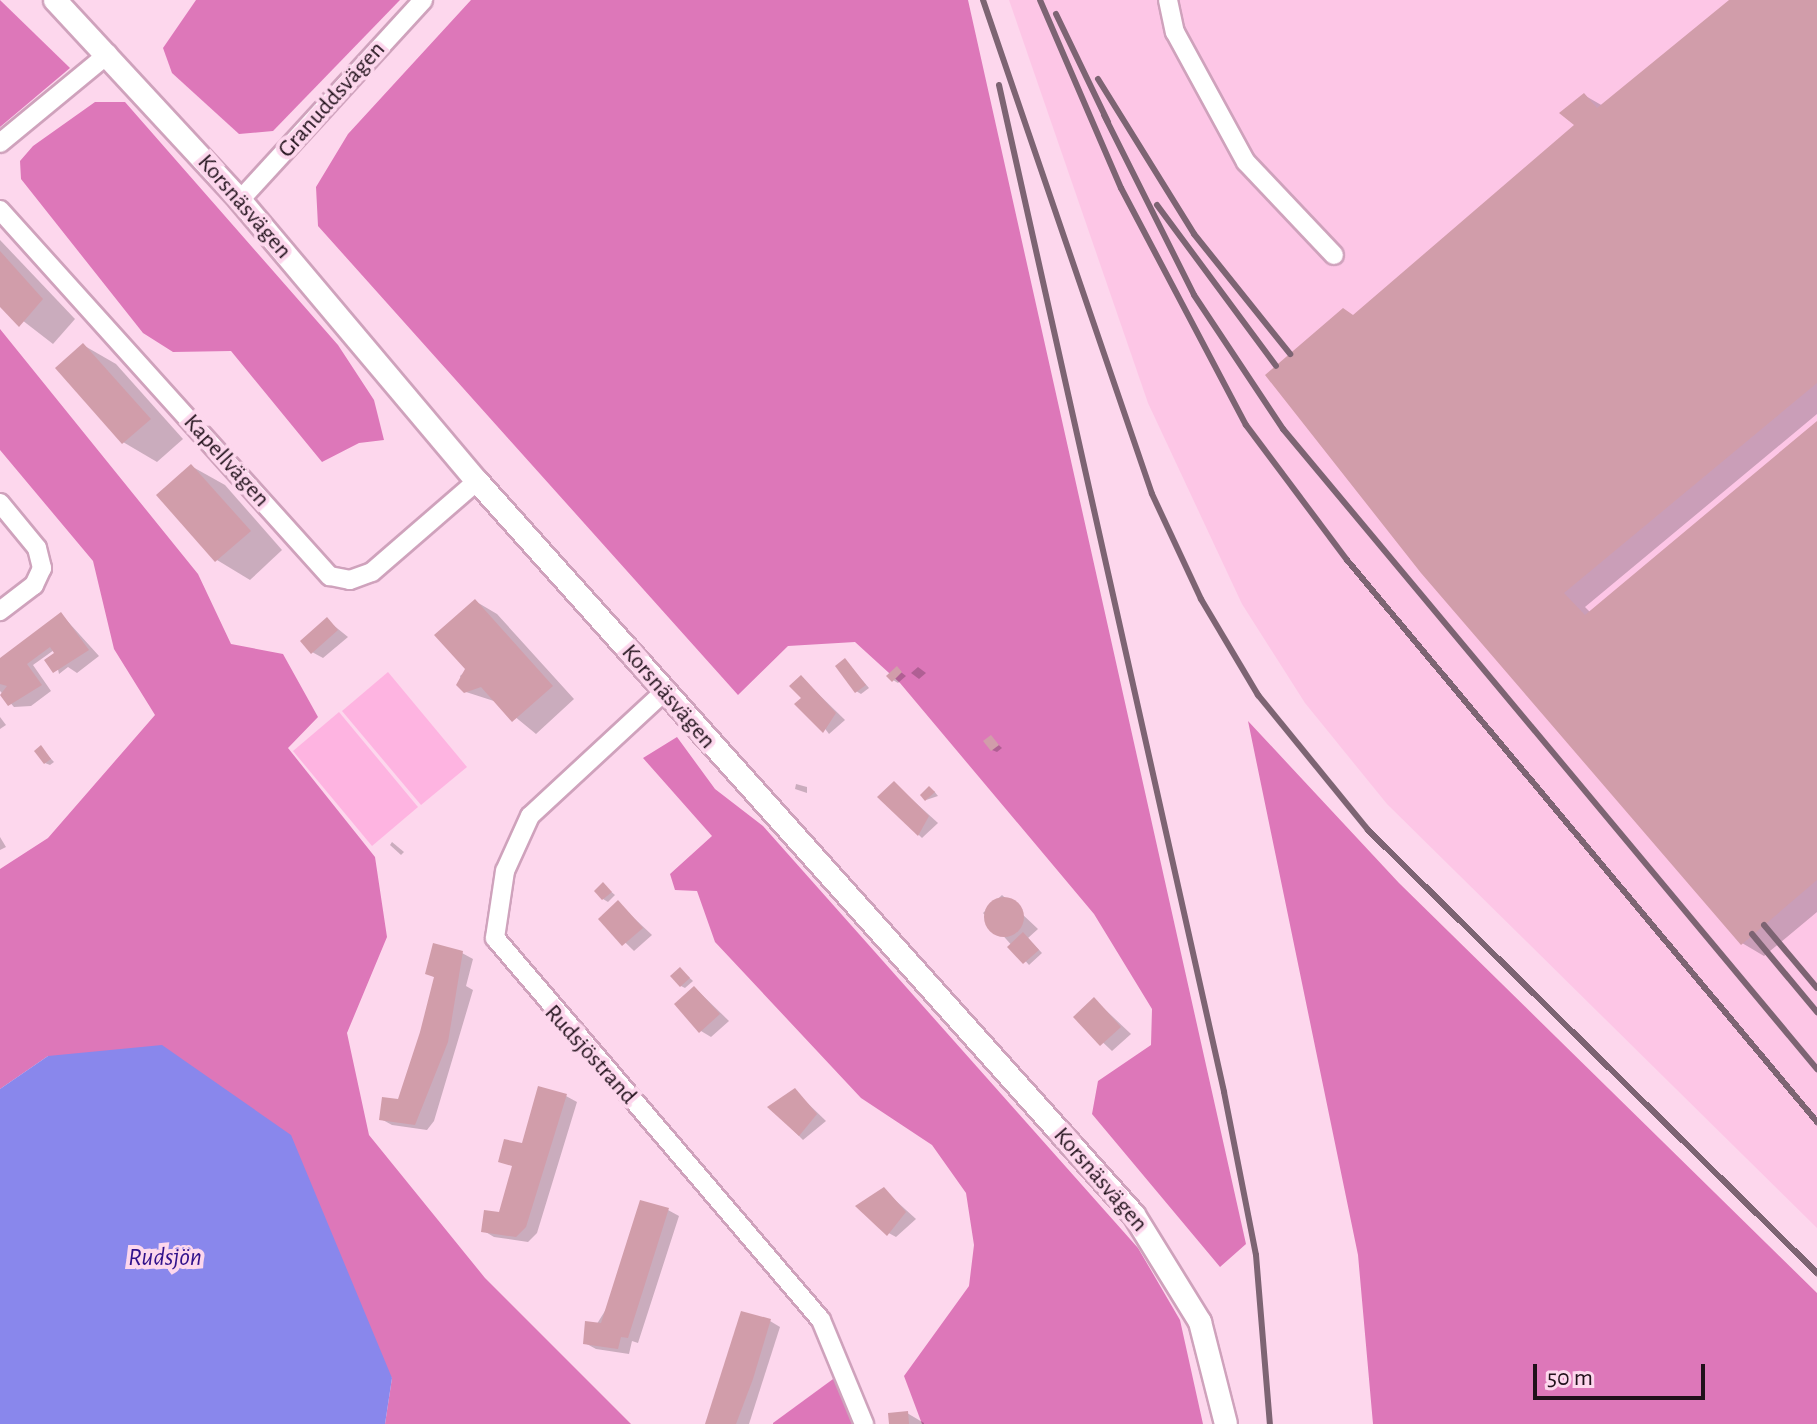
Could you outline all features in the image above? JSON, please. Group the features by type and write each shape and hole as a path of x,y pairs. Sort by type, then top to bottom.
{"street":[{"name":"Korsnäsvägen","path":"55,0 240,200 477,481 1134,1215 1200,1322 1226,1424"},
{"name":"Granuddsvägen","path":"240,200 423,0"},
{"path":"1168,0 1175,32 1246,162 1334,255"},
{"path":"0,143 108,54"},
{"name":"Kapellvägen","path":"0,210 330,576 350,580 372,572 477,481"},
{"path":"0,503 37,548 42,568 34,585 0,611"},
{"name":"Rudsjöstrand","path":"665,691 530,816 505,871 495,938 821,1320 864,1424"}],"shaded area":[{"path":"0,0 70,68 0,127"},
{"path":"196,0 400,0 273,131 239,134 172,73 163,48"},
{"path":"471,0 968,0 1246,1244 1220,1267 1092,1114 1098,1081 1151,1045 1152,1009 1094,914 900,683 855,642 788,646 738,695 318,226 316,187 348,134"},
{"path":"1009,0 1817,0 1817,1228 1387,804 1305,703 1242,604 1148,403"},
{"path":"95,102 125,102 338,345 374,400 384,440 359,443 322,462 231,351 173,352 143,333 21,179 20,161 33,146"},
{"path":"0,329 198,574 231,644 283,654 318,717 288,748 375,857 387,937 347,1033 369,1135 485,1278 631,1424 385,1424 392,1378 48,1056 0,1089 0,869 48,838 155,715 114,649 93,561 0,450"},
{"path":"388,672 467,767 421,805 342,711"},
{"path":"339,712 418,807 372,846 293,751"},
{"path":"1248,721 1399,883 1817,1293 1817,1424 1373,1424 1358,1255"},
{"path":"677,737 715,789 763,826 1138,1248 1180,1320 1203,1424 922,1424 904,1376 969,1286 974,1245 966,1193 932,1145 861,1098 715,942 697,891 675,890 670,874 712,836 643,758"},
{"path":"844,1371 858,1424 773,1424 773,1423"}],"water":[{"name":"Rudsjön","path":"162,1045 291,1135 392,1378 385,1424 0,1424 0,1089 48,1056"}],"building":[{"path":"1729,0 1817,0 1817,383 1564,593 1585,615 1817,421 1817,880 1741,945 1421,573 1265,375 1343,308 1353,315 1574,125 1559,113 1584,93 1597,108"},
{"path":"0,251 43,299 19,327 0,307"},
{"path":"83,343 151,419 122,444 55,368"},
{"path":"191,464 251,531 215,562 156,495"},
{"path":"475,599 553,686 512,722 481,687 464,693 456,685 465,669 434,635"},
{"path":"61,612 89,650 53,673 44,660 54,653 50,647 27,664 42,685 8,706 0,695 7,686 0,684 0,658"},
{"path":"327,617 338,630 311,654 300,641"},
{"path":"845,658 866,685 855,693 835,666"},
{"path":"897,666 902,672 892,682 886,676"},
{"path":"801,675 836,713 823,733 794,704 801,698 789,686"},
{"path":"991,735 999,745 991,751 983,741"},
{"path":"41,745 51,759 44,764 34,751"},
{"path":"894,781 929,816 918,836 877,797"},
{"path":"929,786 935,792 925,801 920,795"},
{"path":"603,882 612,892 602,900 594,891"},
{"path":"1004,897 1018,903 1024,917 1018,931 1004,937 990,931 984,917 990,903"},
{"path":"618,900 643,928 622,946 598,919"},
{"path":"1023,932 1039,950 1023,964 1007,947"},
{"path":"433,943 463,951 448,1042 415,1125 379,1120 382,1097 398,1099 420,1032 434,977 425,974"},
{"path":"680,967 690,978 680,987 670,976"},
{"path":"694,986 720,1014 699,1033 674,1004"},
{"path":"1094,997 1121,1027 1100,1046 1073,1017"},
{"path":"538,1086 567,1094 526,1227 516,1237 481,1232 484,1210 499,1212 512,1166 498,1162 504,1139 522,1143"},
{"path":"795,1088 817,1114 799,1136 767,1107"},
{"path":"884,1187 906,1212 887,1236 855,1206"},
{"path":"640,1200 669,1208 628,1338 621,1337 618,1349 583,1344 585,1321 601,1323"},
{"path":"741,1311 771,1319 753,1379 736,1424 705,1424"},
{"path":"908,1411 909,1424 889,1424 888,1413"}],"railway":[{"path":"983,0 1152,494 1201,599 1258,695 1368,830 1817,1273"},
{"path":"1040,0 1121,188 1246,425 1347,560 1817,1122"},
{"path":"1056,14 1108,122"},
{"path":"1098,79 1194,234 1290,354"},
{"path":"999,85 1224,1092 1256,1255 1270,1424"},
{"path":"1104,115 1194,295 1283,429 1817,1069"},
{"path":"1157,205 1276,366"},
{"path":"1764,925 1817,988"},
{"path":"1752,934 1817,1012"}]}
